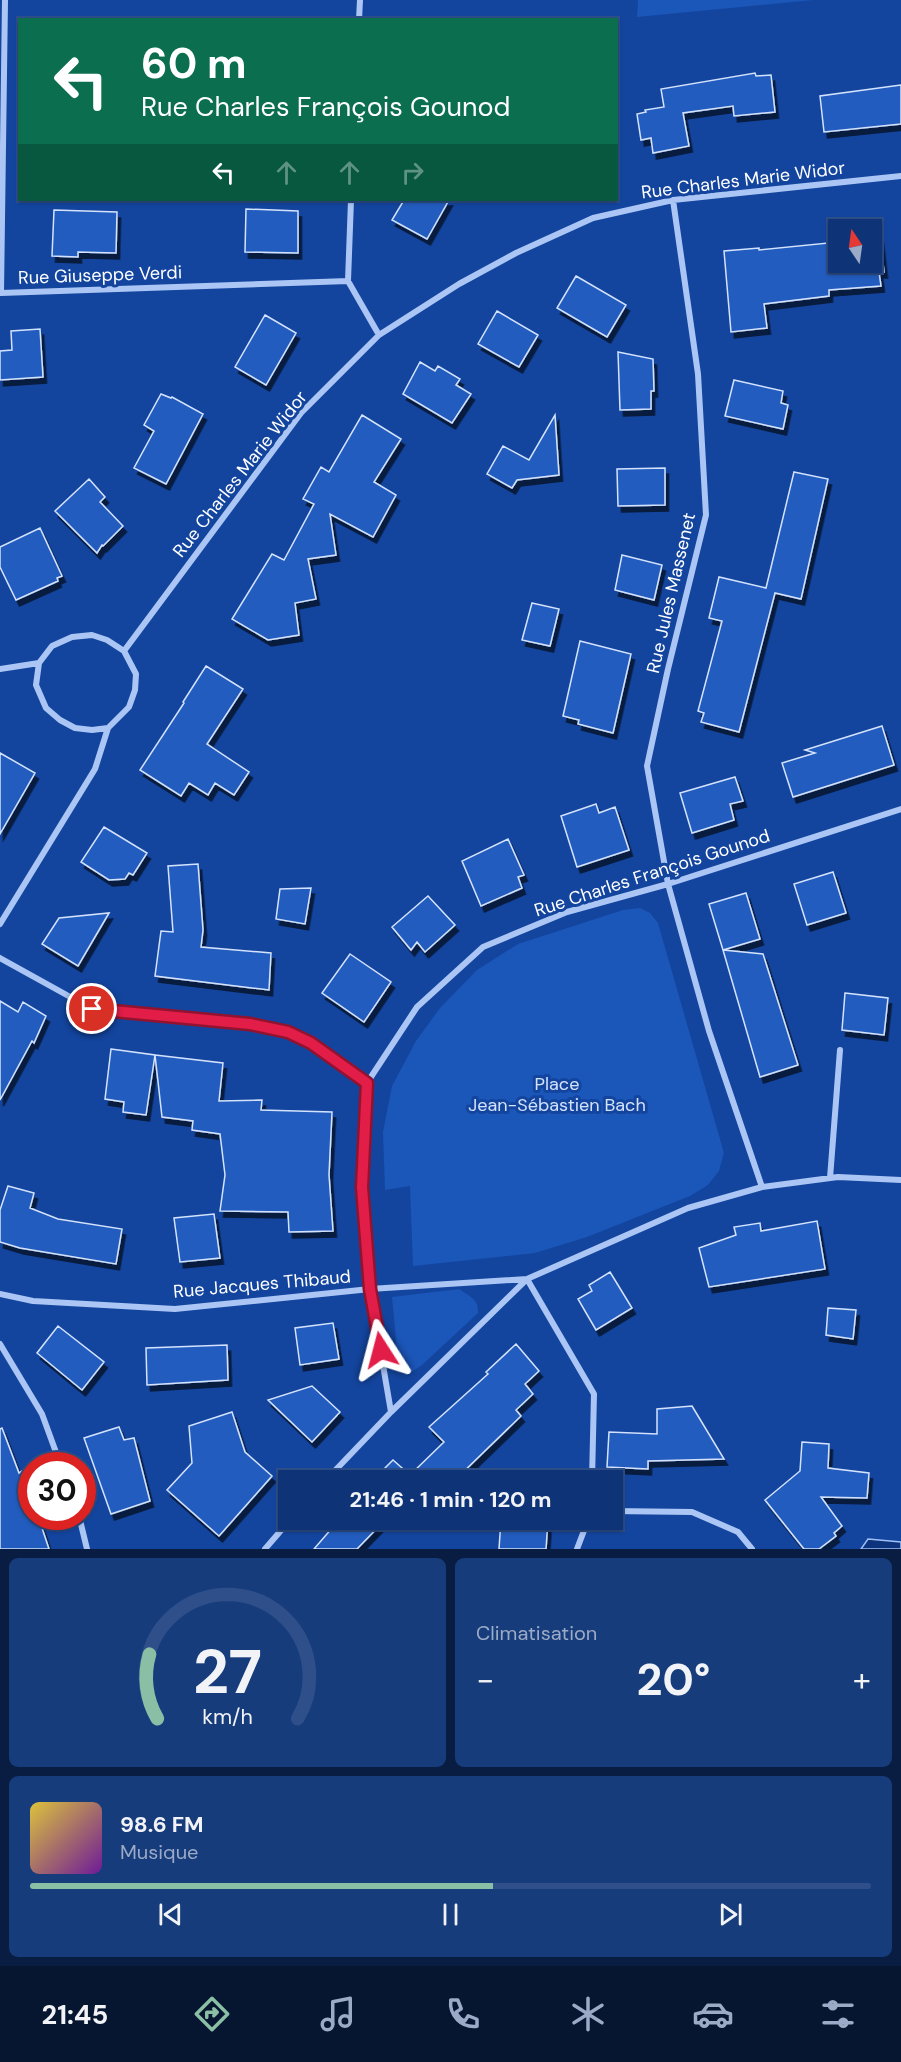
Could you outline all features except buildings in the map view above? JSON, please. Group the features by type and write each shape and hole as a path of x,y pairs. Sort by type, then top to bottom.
{"street":[{"name":"Rue Giuseppe Verdi","path":"5,0 2,293 348,281"},
{"path":"359,18 360,0"},
{"name":"Rue Charles Marie Widor","path":"124,651 301,413 379,335 459,284 516,253 593,218 673,200 901,176"},
{"name":"Rue Jules Massenet","path":"668,884 647,766 706,515 698,374 673,200"},
{"path":"351,201 348,281 379,335"},
{"path":"0,924 95,769 108,728 129,707 135,690 136,674 124,651 107,640 92,635 72,637 52,645 39,663 36,685 46,708 60,720 75,728 108,728"},
{"path":"0,669 39,663"},
{"name":"Rue Charles François Gounod","path":"367,1083 417,1007 483,947 567,912 668,884 901,808"},
{"path":"668,884 709,1031 762,1187"},
{"path":"0,958 92,1009 250,1024 288,1032 311,1043 367,1083 362,1187 370,1289 391,1412"},
{"path":"830,1178 840,1050"},
{"path":"336,1470 526,1279 688,1208 762,1187 830,1178 901,1180"},
{"path":"526,1279 594,1394 592,1470"},
{"name":"Rue Jacques Thibaud","path":"0,1294 33,1301 175,1309 370,1289 526,1279"},
{"path":"0,1344 42,1414 56,1452"},
{"path":"623,1511 692,1512 738,1532 752,1549"},
{"path":"82,1530 87,1549"},
{"path":"265,1549 281,1530"},
{"path":"577,1549 584,1530"}],"green space":[{"path":"638,0 813,0 637,17"},
{"name":"Place Jean-Sébastien Bach","path":"640,908 650,913 658,923 724,1153 719,1171 708,1185 690,1196 587,1237 535,1253 413,1266 410,1186 385,1190 383,1132 392,1086 416,1041 440,1008 477,970 518,944 623,910"},
{"path":"459,1289 475,1301 478,1313 422,1365 413,1371 406,1372 398,1360 392,1297"}],"shaded area":[{"path":"868,1539 901,1542 901,1549 861,1549"}],"route":[{"path":"92,1009 250,1024 288,1032 311,1043 367,1083 362,1187 370,1289 381,1350"}]}
